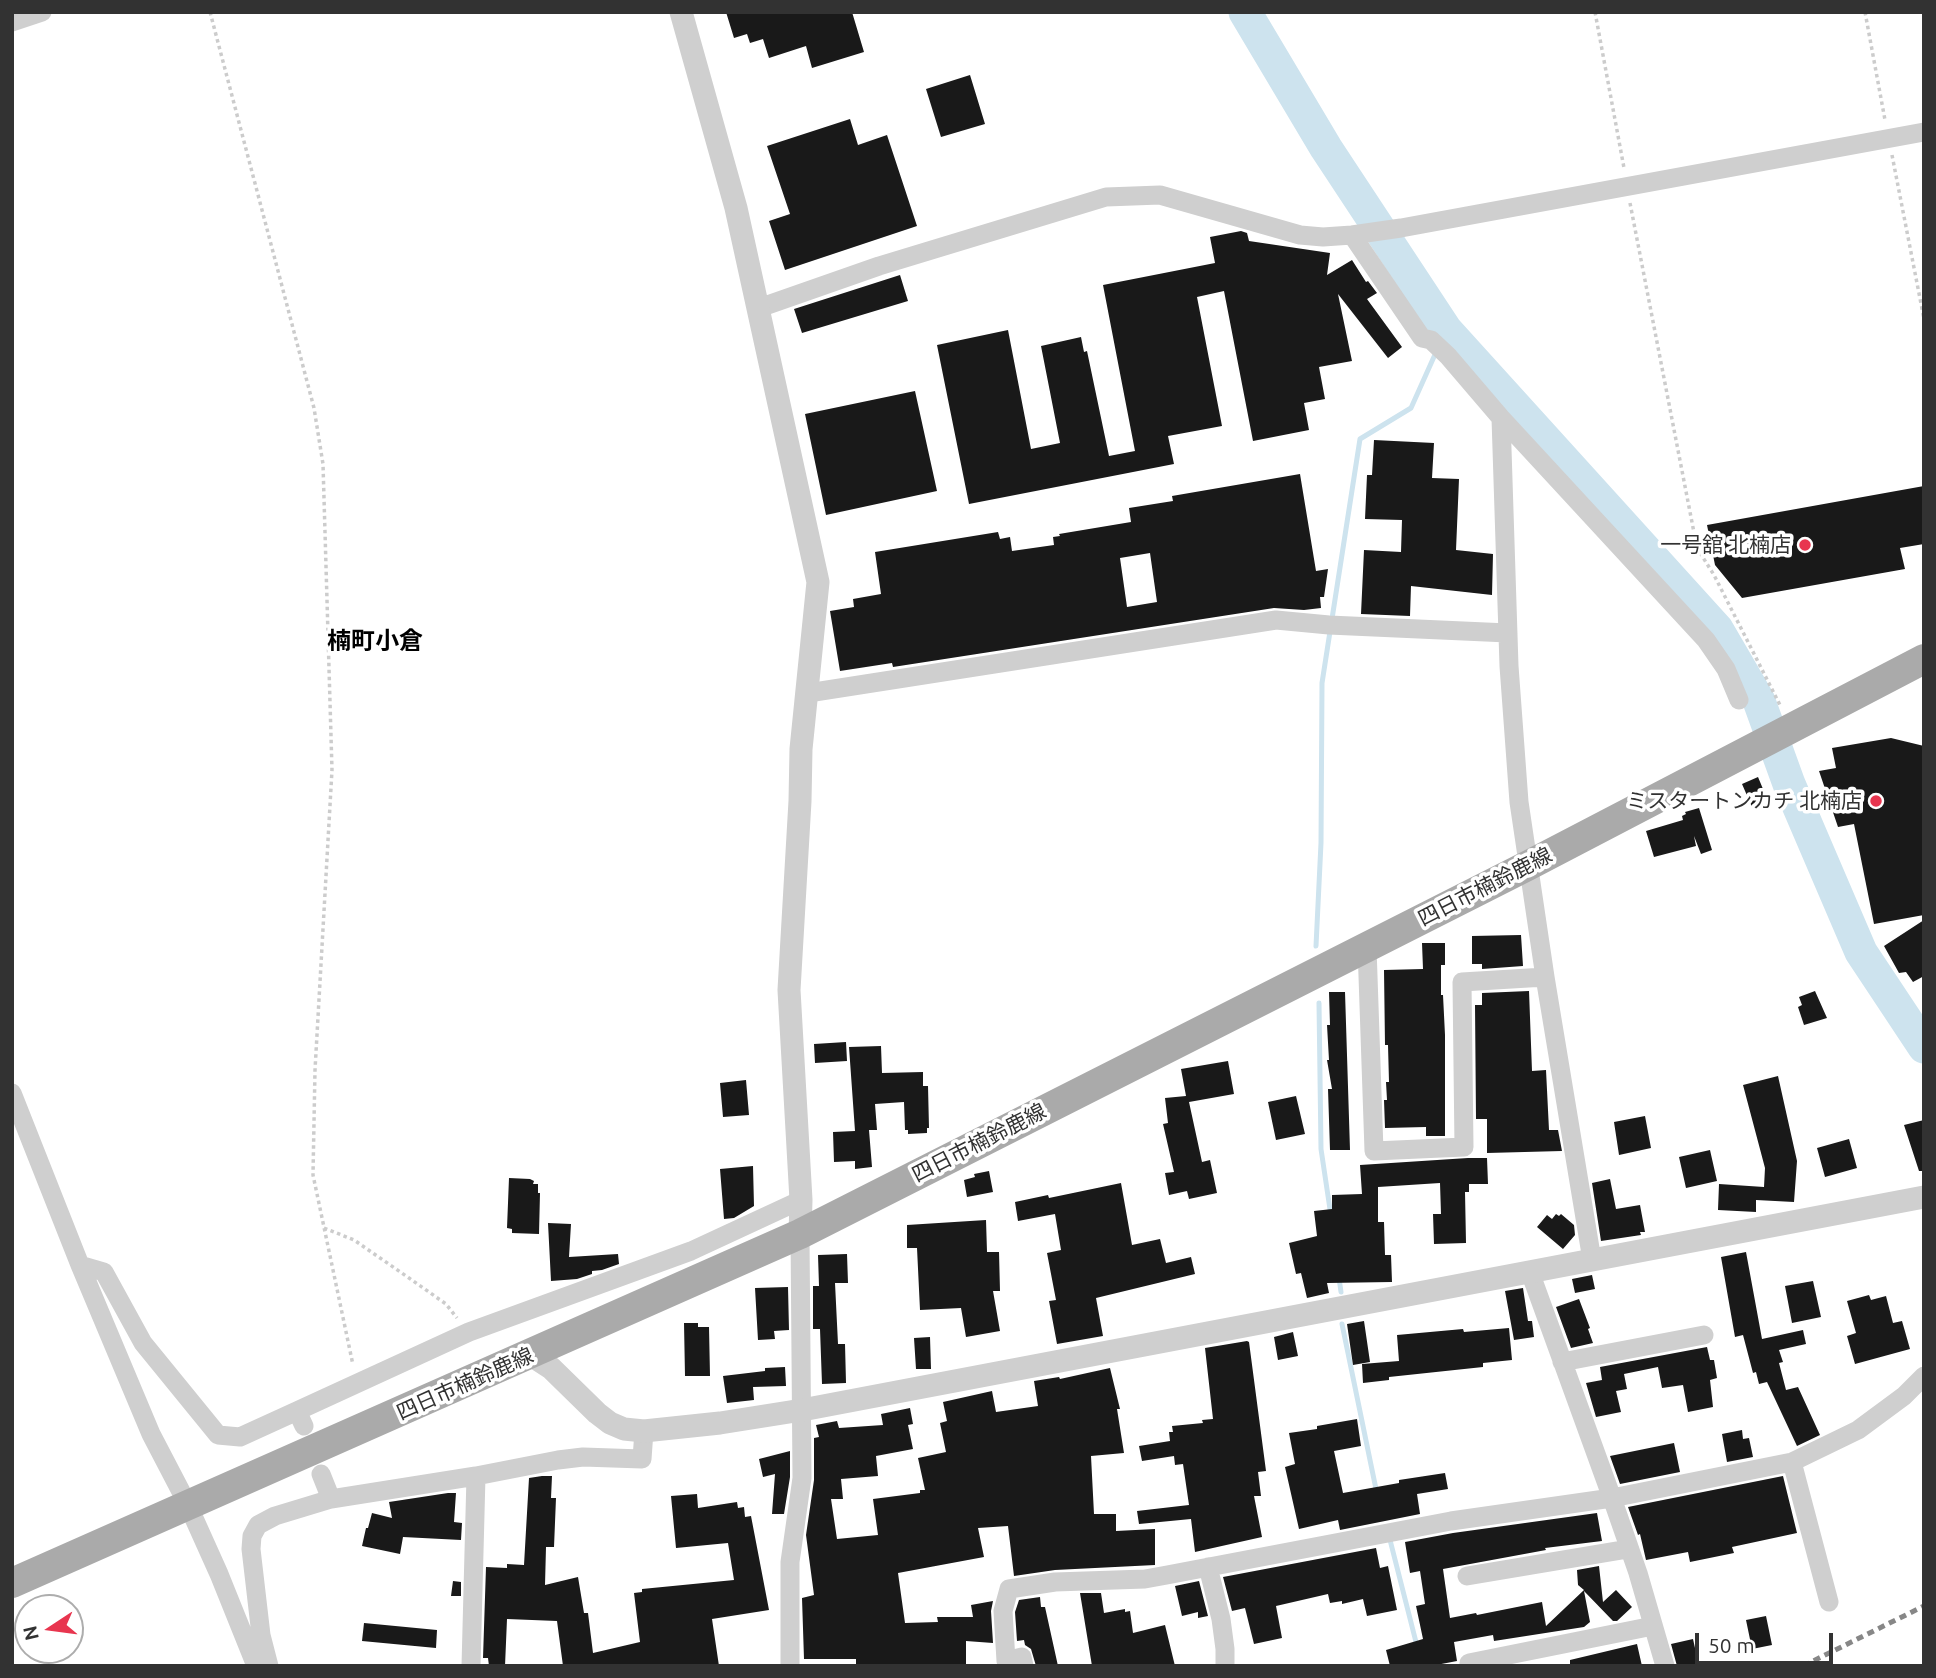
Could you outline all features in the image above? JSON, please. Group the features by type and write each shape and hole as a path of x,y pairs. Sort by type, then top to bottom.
{"main road":[{"name":"四日市楠鈴鹿線","path":"12,1583 800,1234 1529,865 1924,659"}],"street":[{"path":"12,22 42,12"},
{"path":"681,12 720,147 759,308 818,582 801,748 789,990 801,1200 802,1409 802,1478 790,1562 790,1666"},
{"path":"759,308 879,266 1106,197 1160,195 1300,235 1323,237 1401,228 1924,132"},
{"path":"1357,234 1422,338 1438,347 1706,640 1726,670 1739,700"},
{"path":"1501,418 1508,633 1519,802 1592,1260"},
{"path":"808,693 1276,620 1508,633"},
{"path":"1367,947 1374,1151 1464,1147 1462,982 1545,977"},
{"path":"12,1093 151,1434 188,1505 256,1666"},
{"path":"531,1355 551,1368 583,1401 610,1423 624,1429 643,1431 720,1423 1924,1197"},
{"path":"80,1265 104,1272 143,1343 219,1435 240,1437 300,1418 358,1385 469,1332 691,1251 801,1200"},
{"path":"1530,1272 1612,1499 1665,1666"},
{"path":"1562,1362 1704,1335"},
{"path":"1010,1664 1003,1611 1009,1590 1055,1582 1144,1579 1451,1521 1612,1499 1792,1462 1868,1424 1904,1396 1924,1376"},
{"path":"270,1666 261,1635 251,1549 252,1536 258,1525 275,1516 331,1499 558,1460 583,1457 642,1459 643,1431"},
{"path":"1792,1462 1829,1602"},
{"path":"321,1474 331,1499"},
{"path":"471,1666 476,1476"},
{"path":"1467,1576 1628,1549"},
{"path":"1208,1567 1220,1619 1225,1666"},
{"path":"1469,1663 1653,1626"}],"path":[{"path":"210,12 314,408 323,464 332,770 313,1175 358,1385"},
{"path":"1595,12 1697,548 1714,575 1791,727"},
{"path":"1865,12 1924,319"},
{"path":"324,1228 354,1241 410,1278 446,1304 469,1332"}],"building":[{"path":"726,12 852,12 864,52 812,68 806,46 769,58 763,39 750,43 747,34 734,38"},
{"path":"970,75 985,124 941,137 926,89"},
{"path":"850,119 858,145 887,135 917,226 785,270 769,221 790,214 767,146"},
{"path":"1241,231 1247,233 1249,241 1330,253 1327,275 1352,260 1366,282 1368,281 1377,293 1367,299 1402,347 1388,358 1338,294 1352,361 1319,367 1325,399 1304,403 1309,430 1253,441 1224,291 1197,297 1222,426 1168,436 1174,464 969,504 937,345 1008,330 1031,449 1060,443 1041,346 1081,337 1084,352 1087,351 1109,456 1135,451 1103,285 1215,263 1210,237"},
{"path":"900,275 908,301 802,333 794,309"},
{"path":"915,391 937,491 826,515 805,414"},
{"path":"1374,440 1434,443 1432,478 1459,479 1456,550 1493,554 1492,595 1411,586 1410,616 1361,614 1364,550 1401,552 1402,520 1365,519 1367,475 1372,475"},
{"path":"1300,474 1316,571 1328,569 1324,597 1320,597 1321,608 1274,608 893,667 892,663 840,671 830,611 854,607 853,599 881,594 875,552 998,532 1000,539 1010,537 1012,551 1054,545 1053,537 1060,536 1059,534 1131,522 1129,508 1173,501 1172,496","holes":["1150,553 1157,602 1127,607 1120,558"]},
{"name":"一号舘 北楠店","path":"1924,486 1924,544 1900,548 1905,569 1742,598 1715,565 1707,525"},
{"name":"ミスタートンカチ 北楠店","path":"1891,738 1924,746 1924,915 1874,924 1854,824 1838,827 1819,771 1836,768 1832,748"},
{"path":"1758,777 1768,801 1752,807 1742,784"},
{"path":"1699,808 1712,850 1701,854 1694,836 1696,846 1654,857 1646,831 1683,820 1685,812"},
{"path":"1924,920 1924,976 1913,982 1906,972 1899,973 1884,946"},
{"path":"1521,935 1523,966 1482,969 1482,964 1472,964 1472,936"},
{"path":"1422,943 1445,943 1445,965 1441,965 1441,995 1445,1035 1445,1136 1426,1136 1426,1127 1385,1128 1384,1100 1387,1100 1386,1082 1389,1082 1388,1045 1385,1045 1384,970 1423,969"},
{"path":"1529,991 1532,1071 1546,1070 1549,1130 1558,1130 1562,1151 1487,1153 1487,1119 1476,1119 1475,1005 1482,1005 1482,993"},
{"path":"1815,991 1827,1018 1804,1025 1798,1007 1802,1005 1799,997"},
{"path":"1329,992 1345,992 1350,1150 1330,1150 1328,1089 1332,1089 1327,1060"},
{"path":"846,1042 847,1061 815,1063 814,1044"},
{"path":"881,1046 882,1073 923,1072 923,1086 928,1086 929,1128 927,1133 908,1134 908,1130 905,1130 904,1102 875,1104 877,1130 869,1130 872,1167 855,1169 855,1161 834,1162 833,1132 855,1131 849,1047"},
{"path":"1228,1061 1234,1094 1189,1102 1202,1162 1210,1160 1217,1193 1189,1199 1187,1191 1169,1195 1165,1173 1174,1172 1163,1124 1168,1123 1165,1098 1186,1096 1181,1069"},
{"path":"1778,1076 1797,1161 1794,1202 1756,1200 1756,1212 1718,1210 1719,1184 1764,1187 1765,1168 1743,1085"},
{"path":"746,1080 749,1115 723,1117 720,1083"},
{"path":"1296,1096 1305,1134 1276,1140 1268,1102"},
{"path":"1645,1116 1651,1148 1619,1155 1614,1122"},
{"path":"1924,1120 1924,1171 1919,1171 1904,1125"},
{"path":"1849,1139 1857,1168 1825,1177 1817,1148"},
{"path":"1710,1150 1717,1181 1686,1188 1679,1157"},
{"path":"1487,1158 1488,1184 1469,1184 1469,1192 1465,1192 1466,1243 1434,1244 1433,1214 1441,1214 1440,1183 1378,1187 1378,1222 1384,1222 1385,1255 1391,1255 1392,1282 1327,1283 1329,1293 1307,1298 1301,1273 1296,1274 1289,1243 1317,1236 1314,1211 1332,1209 1332,1195 1362,1194 1360,1165"},
{"path":"753,1166 754,1206 734,1218 724,1219 720,1169"},
{"path":"989,1171 993,1192 967,1197 964,1180 975,1177 974,1174"},
{"path":"509,1178 530,1179 534,1181 533,1184 538,1184 539,1234 512,1233 512,1229 507,1228"},
{"path":"1610,1179 1616,1209 1640,1205 1645,1232 1640,1232 1641,1235 1601,1241 1592,1183"},
{"path":"1121,1183 1132,1245 1160,1239 1166,1263 1191,1257 1195,1274 1096,1298 1103,1336 1057,1344 1049,1301 1056,1300 1047,1253 1061,1250 1055,1214 1018,1221 1015,1202"},
{"path":"1556,1214 1561,1214 1574,1225 1575,1235 1563,1249 1537,1227 1547,1215 1552,1219"},
{"path":"986,1220 987,1252 999,1252 1000,1291 993,1291 1000,1331 966,1337 961,1308 920,1310 917,1248 907,1248 907,1225"},
{"path":"548,1223 571,1224 569,1257 618,1254 619,1264 592,1271 592,1274 577,1279 551,1281"},
{"path":"1746,1252 1762,1339 1803,1330 1806,1344 1779,1350 1783,1362 1779,1363 1786,1390 1798,1387 1820,1435 1797,1446 1767,1382 1759,1384 1756,1372 1753,1373 1743,1335 1735,1337 1721,1257"},
{"path":"847,1254 848,1283 835,1283 838,1344 845,1344 846,1383 822,1384 820,1329 813,1329 813,1286 819,1286 818,1255"},
{"path":"1592,1275 1595,1289 1575,1293 1572,1279"},
{"path":"1813,1281 1821,1317 1792,1323 1785,1286"},
{"path":"788,1287 789,1330 774,1331 775,1339 758,1340 755,1288"},
{"path":"1523,1288 1528,1321 1532,1321 1534,1337 1514,1340 1505,1291"},
{"path":"1869,1295 1871,1300 1886,1296 1893,1323 1902,1321 1910,1349 1855,1364 1847,1336 1856,1333 1847,1301"},
{"path":"1579,1299 1593,1343 1571,1348 1556,1307"},
{"path":"1364,1321 1370,1362 1353,1365 1347,1324"},
{"path":"684,1323 698,1323 698,1327 709,1327 710,1376 685,1376"},
{"path":"1509,1328 1512,1360 1483,1363 1483,1367 1389,1377 1389,1380 1363,1383 1362,1364 1399,1361 1397,1335"},
{"path":"1293,1332 1298,1356 1278,1360 1274,1337"},
{"path":"930,1337 931,1369 916,1369 914,1338"},
{"path":"1247,1341 1266,1471 1258,1472 1261,1496 1254,1496 1262,1537 1195,1552 1191,1519 1139,1524 1137,1511 1189,1505 1183,1464 1175,1465 1174,1456 1142,1461 1139,1446 1170,1441 1169,1432 1173,1432 1172,1426 1203,1423 1202,1420 1213,1419 1205,1348"},
{"path":"1707,1347 1710,1360 1714,1360 1717,1378 1710,1380 1713,1407 1688,1412 1683,1385 1662,1388 1658,1367 1624,1374 1627,1389 1616,1391 1621,1412 1596,1417 1586,1383 1602,1380 1600,1367"},
{"path":"785,1367 786,1386 753,1387 754,1400 727,1403 723,1376"},
{"path":"1110,1368 1120,1409 1117,1409 1124,1453 1091,1456 1094,1514 1116,1514 1116,1531 1155,1529 1155,1565 1055,1570 1014,1576 1008,1526 978,1528 984,1557 898,1573 905,1623 938,1622 937,1617 973,1617 971,1605 993,1601 993,1643 966,1641 966,1666 856,1666 856,1659 804,1659 802,1598 814,1595 806,1535 814,1480 814,1438 819,1437 816,1425 837,1421 839,1428 883,1425 881,1414 910,1408 913,1424 908,1425 913,1449 876,1456 878,1476 841,1479 843,1499 831,1499 837,1539 878,1535 873,1499 920,1493 920,1490 925,1490 918,1458 946,1452 940,1423 947,1421 943,1402 992,1391 996,1412 1038,1406 1034,1381 1060,1379"},
{"path":"1357,1419 1361,1446 1334,1451 1343,1493 1445,1473 1448,1489 1417,1494 1420,1514 1340,1530 1338,1520 1299,1529 1285,1467 1295,1464 1289,1433"},
{"path":"1742,1430 1743,1439 1749,1438 1753,1457 1727,1462 1722,1434"},
{"path":"1674,1443 1680,1472 1620,1484 1610,1456"},
{"path":"790,1451 790,1477 784,1514 772,1514 775,1474 763,1477 759,1459"},
{"path":"552,1476 551,1498 556,1498 554,1547 546,1547 545,1585 578,1577 584,1613 588,1613 593,1653 640,1642 634,1593 642,1592 642,1589 734,1580 728,1543 676,1548 671,1496 697,1494 698,1508 737,1502 738,1508 744,1507 745,1517 751,1516 769,1610 712,1619 719,1666 563,1666 557,1621 507,1619 505,1666 489,1666 488,1658 483,1658 486,1567 507,1568 507,1564 524,1565 529,1478"},
{"path":"1783,1476 1797,1533 1732,1547 1734,1553 1690,1562 1688,1552 1646,1560 1640,1534 1638,1535 1628,1507"},
{"path":"456,1493 454,1522 462,1523 461,1540 403,1537 400,1554 362,1546 372,1513 392,1518 389,1502"},
{"path":"1597,1513 1602,1541 1545,1548 1546,1550 1443,1569 1450,1618 1542,1602 1546,1626 1584,1590 1578,1585 1577,1570 1599,1566 1603,1602 1616,1590 1632,1607 1617,1621 1613,1621 1584,1591 1590,1622 1584,1627 1494,1641 1493,1635 1454,1642 1457,1661 1431,1666 1390,1666 1386,1650 1423,1639 1416,1606 1425,1604 1420,1571 1410,1573 1405,1542"},
{"path":"1376,1548 1380,1568 1388,1566 1397,1610 1367,1616 1363,1599 1342,1604 1342,1601 1330,1603 1328,1594 1276,1606 1282,1638 1254,1644 1245,1608 1232,1611 1223,1577"},
{"path":"453,1581 461,1582 461,1596 451,1596"},
{"path":"1199,1581 1208,1616 1198,1618 1198,1612 1182,1616 1175,1586"},
{"path":"1080,1593 1101,1593 1104,1613 1125,1609 1125,1612 1130,1611 1133,1633 1165,1625 1175,1666 1092,1666"},
{"path":"1040,1597 1041,1607 1045,1607 1058,1666 1036,1666 1031,1649 1025,1645 1024,1640 1017,1641 1015,1612 1019,1600"},
{"path":"1766,1616 1772,1645 1752,1649 1746,1620"},
{"path":"364,1623 437,1630 436,1648 362,1641"},
{"path":"1693,1639 1699,1666 1677,1666 1671,1644"},
{"path":"1637,1644 1642,1666 1570,1666 1570,1660"}],"waterway":[{"path":"1245,12 1326,148 1446,330 1717,629 1759,701 1789,784 1861,952 1924,1047"},
{"path":"1316,946 1321,843 1322,683 1360,439 1411,408 1446,330"},
{"path":"1319,1003 1321,1149 1331,1216"},
{"path":"1339,1278 1341,1292"},
{"path":"1342,1324 1377,1494"},
{"path":"1389,1536 1417,1646"}],"railway":[{"path":"1803,1666 1924,1606"}],"place":[{"name":"一号舘 北楠店","path":"1805,545"},
{"name":"ミスタートンカチ 北楠店","path":"1876,801"}],"district":[{"name":"楠町小倉","path":"375,641"}]}
